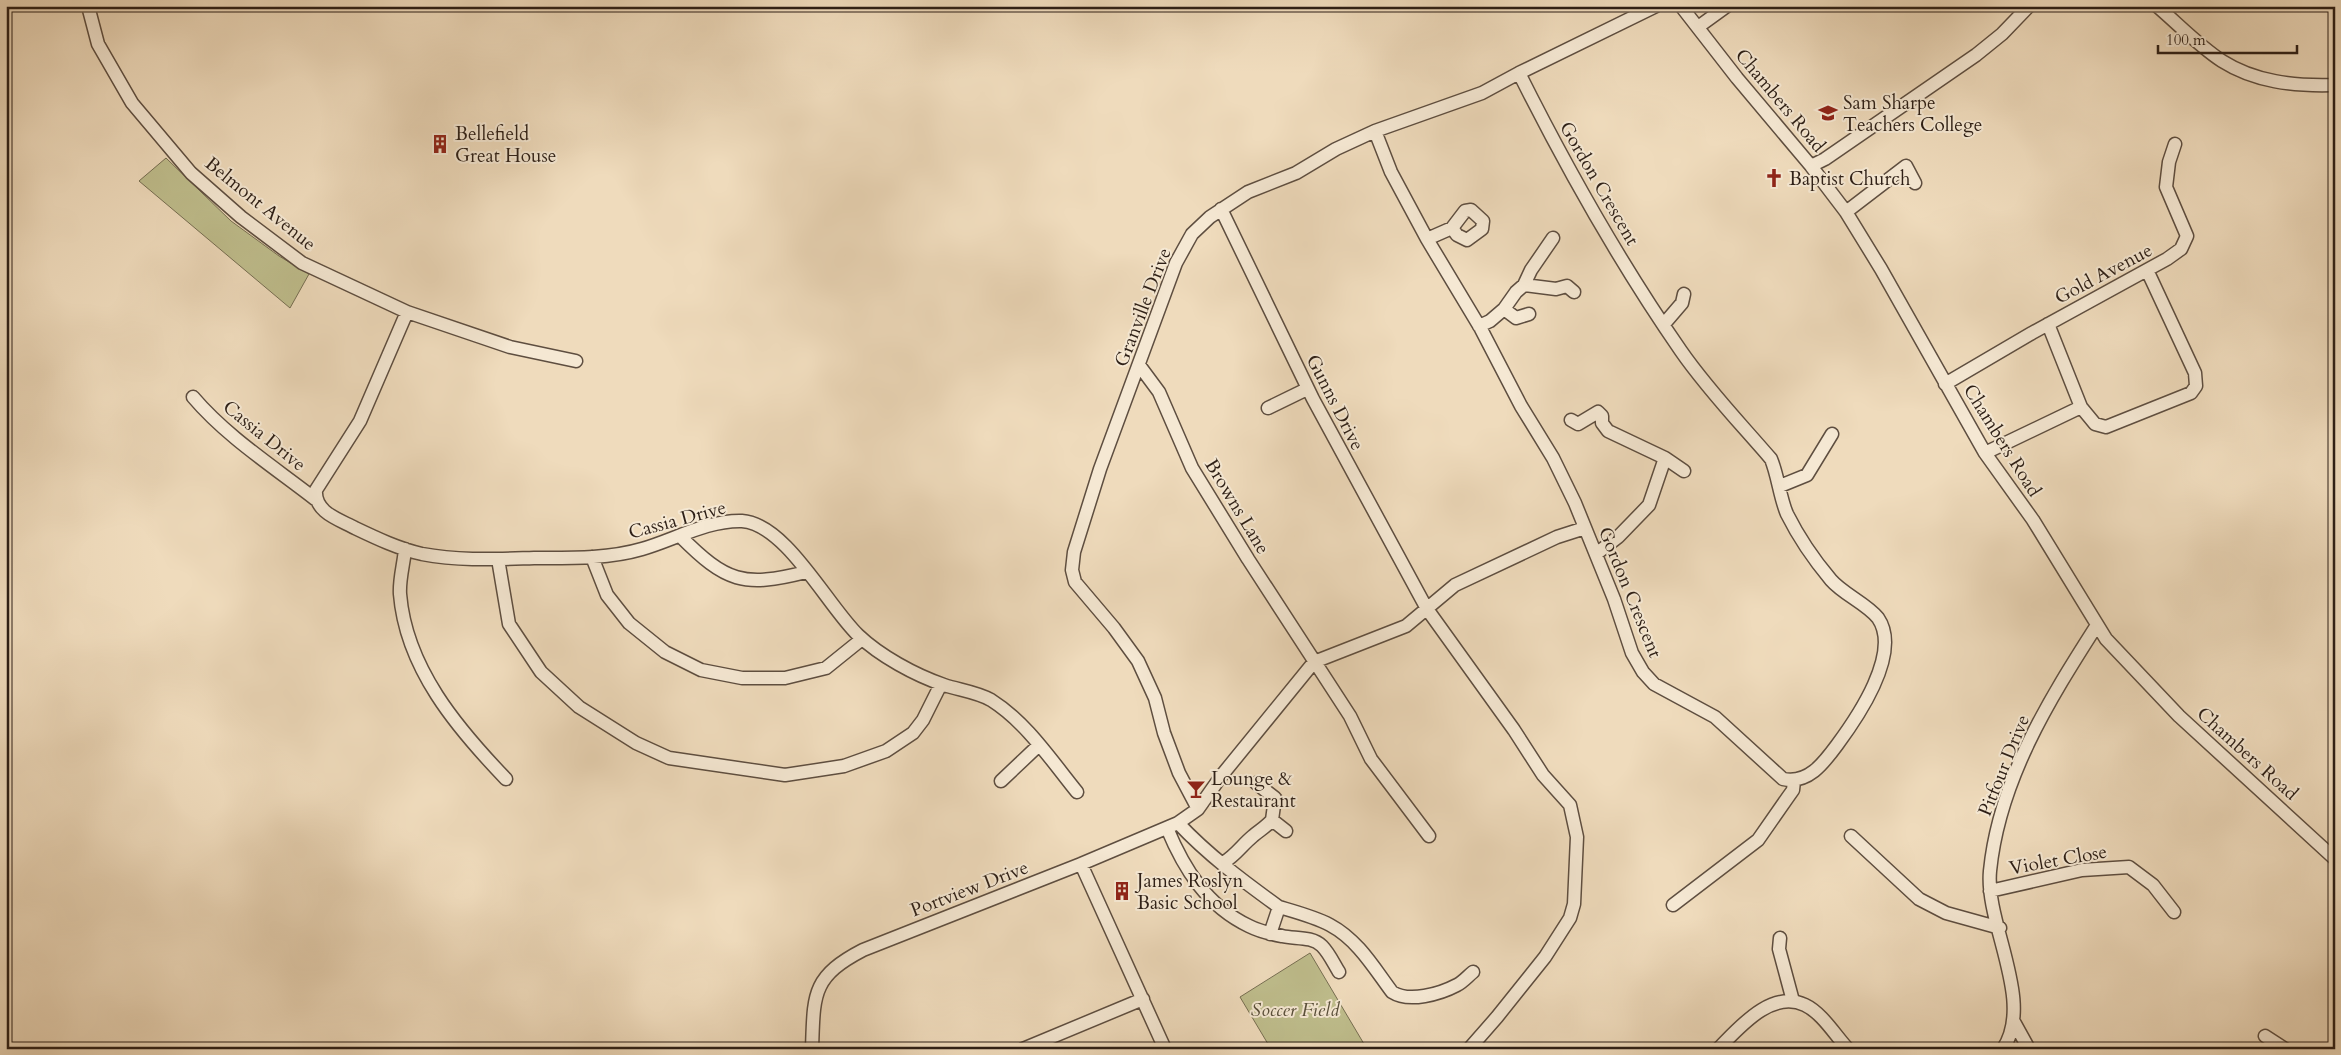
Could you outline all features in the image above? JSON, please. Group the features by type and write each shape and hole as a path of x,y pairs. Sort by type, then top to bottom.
{"street":[{"name":"Belmont Avenue","path":"88,6 98,44 132,103 191,173 241,217 302,263 408,312 510,347 576,361"},
{"name":"Granville Drive","path":"1198,809 1179,773 1164,733 1154,698 1138,662 1114,628 1075,582 1072,570 1074,552 1100,470 1176,263 1192,234 1221,209 1248,192 1296,172 1336,149 1375,131 1482,93 1656,6"},
{"name":"Chambers Road","path":"1682,6 1812,166 1846,212 1881,268 1985,452 2033,520 2106,639 2179,716 2335,859"},
{"path":"1698,28 1727,6"},
{"path":"1812,166 1825,160 1976,55 2002,34 2029,6"},
{"path":"2157,6 2222,61 2244,71 2270,81 2299,86 2332,86 2335,84"},
{"name":"Gordon Crescent","path":"1375,131 1391,172 1427,239 1479,326 1521,406 1553,458 1614,598 1632,653 1643,672 1654,684 1715,717 1783,779 1794,781 1808,777 1832,751 1857,718 1874,689 1885,638 1878,619 1832,581 1811,552 1786,513 1771,459 1682,352 1607,236 1558,150 1519,73"},
{"name":"Gold Avenue","path":"1945,384 2048,324 2168,259 2180,249 2187,236 2166,187 2169,162 2175,144"},
{"path":"1846,212 1906,166 1915,183"},
{"name":"Gunns Drive","path":"1221,209 1307,389 1427,609 1514,730 1543,775 1570,805 1577,837 1575,896 1570,918 1545,957 1498,1018 1469,1049"},
{"path":"1427,239 1452,228"},
{"path":"1479,326 1490,322 1504,309 1516,292 1524,285 1530,270 1554,238"},
{"path":"2048,324 2081,407 2095,424 2106,427 2191,393 2196,386 2195,372 2147,270"},
{"path":"1524,285 1556,289 1567,286 1574,292"},
{"path":"1664,324 1682,303 1684,294"},
{"path":"1504,309 1516,318 1529,314"},
{"name":"Cassia Drive","path":"315,499 316,490 360,420 408,312"},
{"name":"Browns Lane","path":"1139,365 1159,392 1192,468 1248,559 1350,716 1370,759 1429,836"},
{"path":"1268,408 1307,389"},
{"name":"Cassia Drive","path":"193,397 205,410 251,450 315,499 318,506 336,518 381,540 421,554 469,559 592,557 640,550 718,523 742,521 760,525 774,534 806,572 842,620 862,638 911,671 941,684 988,698 1010,713 1077,792"},
{"path":"1985,452 2081,407"},
{"path":"1571,420 1578,424 1598,412 1602,416 1602,423 1608,431 1665,458 1684,471"},
{"path":"1780,486 1807,474 1832,434"},
{"path":"1596,554 1618,537 1649,505 1665,458"},
{"path":"1314,662 1406,626 1455,585 1557,537 1585,528"},
{"path":"680,536 706,562 728,574 752,581 782,578 806,572"},
{"path":"405,548 400,592 403,618 424,676 450,716 506,779"},
{"path":"592,557 607,595 629,623 665,652 701,670 742,678 785,678 826,668 862,638"},
{"path":"498,559 509,624 542,672 579,708 636,744 669,758 785,775 844,766 886,751 913,733 923,720 941,684"},
{"name":"Pitfour Drive","path":"2003,1049 2011,1037 2014,1022 2010,983 2000,928 1990,891 1990,872 1998,822 2019,764 2045,710 2097,626"},
{"name":"Portview Drive","path":"812,1049 814,1002 820,985 831,970 844,960 863,950 1172,826 1198,809 1222,775 1314,662"},
{"path":"1001,781 1039,745"},
{"path":"1673,905 1758,840 1788,797 1794,781"},
{"path":"1223,863 1235,855 1272,820 1275,798 1256,783"},
{"path":"1272,820 1286,830"},
{"path":"1172,826 1279,907 1330,924 1348,937 1392,992 1399,997 1422,996 1445,989 1458,984 1472,972"},
{"path":"1172,826 1180,859 1199,886 1217,905 1233,918 1270,934 1316,941 1326,950 1339,972"},
{"path":"1851,836 1919,899 1946,913 2000,928"},
{"path":"1081,864 1165,1049"},
{"name":"Violet Close","path":"1990,891 2082,870 2129,867 2153,885 2174,912"},
{"path":"1270,934 1279,907"},
{"path":"1780,938 1779,949 1794,1001"},
{"path":"1023,1049 1143,999"},
{"path":"1718,1049 1743,1024 1769,1005 1781,1001 1794,1001 1806,1005 1817,1014 1848,1049"},
{"path":"2014,1022 2028,1049"},
{"path":"2265,1036 2285,1049"}],"green space":[{"path":"166,158 231,221 279,256 309,274 290,308 139,181"},
{"name":"Soccer Field","path":"1310,953 1367,1049 1271,1049 1240,997"}],"place":[{"name":"Sam Sharpe Teachers College","path":"1828,113"},
{"name":"Bellefield Great House","path":"440,144"},
{"name":"Baptist Church","path":"1774,178"},
{"name":"Lounge & Restaurant","path":"1196,789"},
{"name":"James Roslyn Basic School","path":"1122,891"}]}
